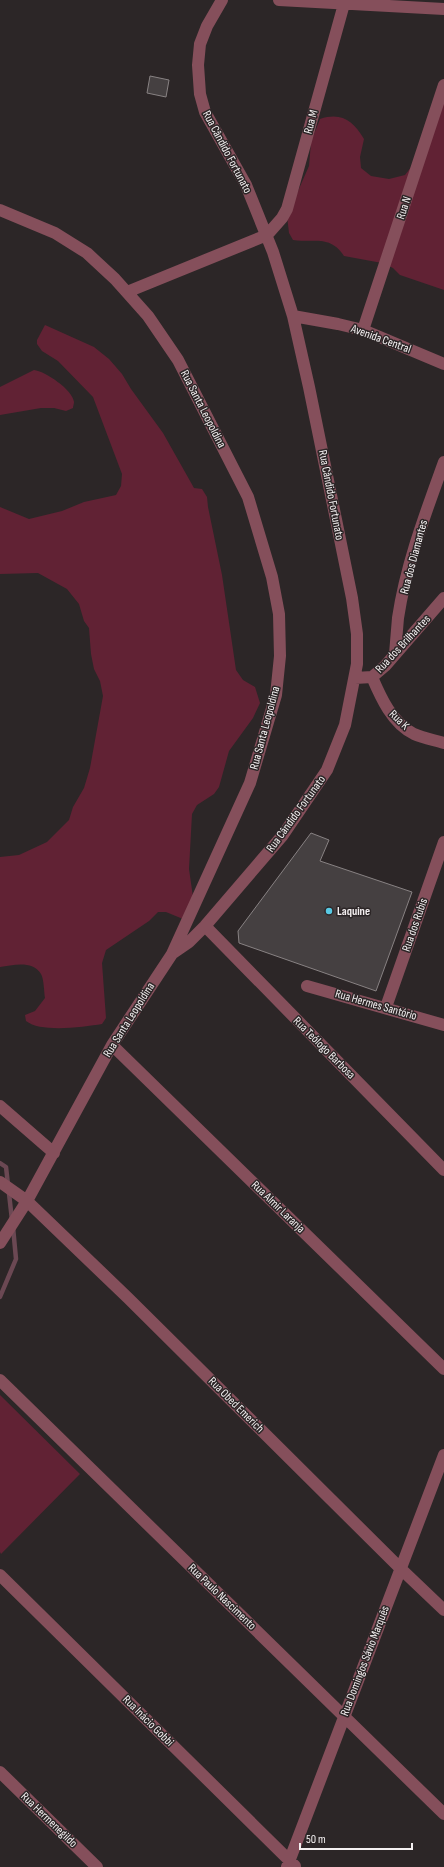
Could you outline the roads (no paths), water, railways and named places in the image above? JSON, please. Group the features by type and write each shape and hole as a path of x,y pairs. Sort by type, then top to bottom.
{"street":[{"name":"Rua Cândido Fortunato","path":"172,954 189,942 205,926 283,836 327,770 345,725 355,678 356,634 352,598 293,316 267,235 246,185 204,112 200,94 198,65 200,44 207,26 222,0"},
{"path":"279,0 444,9"},
{"name":"Rua M","path":"267,235 282,218 287,209 344,4"},
{"name":"Rua N","path":"363,330 444,85"},
{"name":"Rua Santa Leopoldina","path":"0,210 56,233 87,253 127,292 148,316 178,360 248,497 272,577 279,614 280,656 276,695 250,783 172,954 112,1045 27,1201 0,1243"},
{"path":"127,292 267,235"},
{"name":"Avenida Central","path":"293,316 363,330 444,364"},
{"name":"Rua dos Diamantes","path":"395,654 398,618 406,579 424,516 444,462"},
{"name":"Rua dos Brilhantes","path":"355,678 372,677 385,666 444,598"},
{"name":"Rua K","path":"372,677 387,709 399,723 414,734 444,743"},
{"name":"Rua dos Rubis","path":"386,1007 444,842"},
{"name":"Rua Teólogo Barbosa","path":"205,926 444,1170"},
{"name":"Rua Hermes Santório","path":"307,986 386,1007 444,1025"},
{"name":"Rua Almir Laranja","path":"112,1045 444,1370"},
{"path":"0,1106 54,1153"},
{"name":"Rua Obed Emerich","path":"0,1182 27,1201 134,1304 400,1569 444,1610"},
{"name":"Rua Paulo Nascimento","path":"0,1380 444,1814"},
{"name":"Rua Domingos Sávio Marquês","path":"290,1865 344,1716 444,1455"},
{"name":"Rua Inácio Gobbi","path":"0,1574 290,1865"},
{"name":"Rua Hermenegildo","path":"0,1772 97,1867"}],"waterway":[{"path":"0,1163 6,1167 12,1220"},
{"path":"0,1297 16,1259 13,1227"}],"place":[{"name":"Laquine","path":"329,911"}]}
